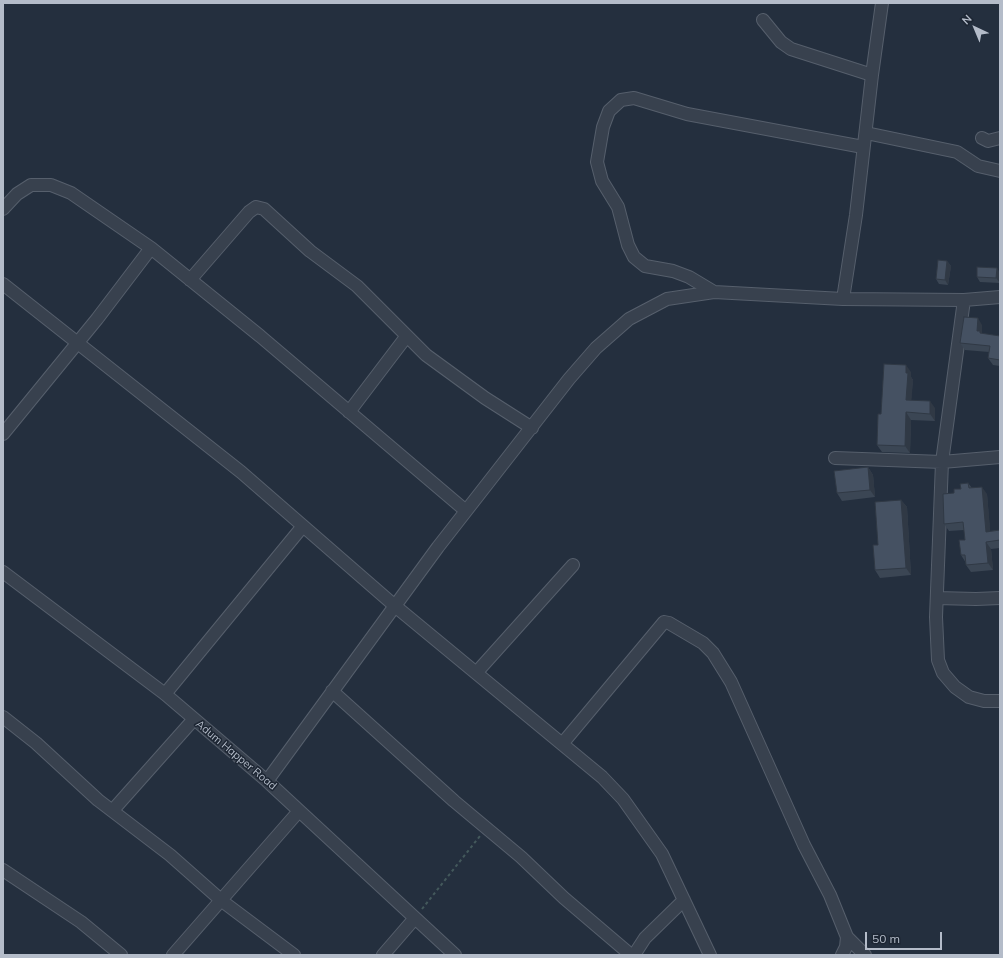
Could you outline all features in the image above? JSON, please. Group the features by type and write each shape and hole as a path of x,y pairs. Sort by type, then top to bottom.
{"street":[{"path":"844,298 856,215 863,147 882,3"},
{"path":"763,20 781,42 791,49 872,75"},
{"path":"714,292 688,277 672,271 645,266 634,257 628,245 618,207 602,181 597,162 603,128 609,111 621,100 634,98 687,114 863,147"},
{"path":"866,133 957,152 978,166 1000,171"},
{"path":"982,138 988,141 1000,138"},
{"path":"3,209 17,194 32,185 51,185 72,193 151,248 260,336 466,511"},
{"path":"190,280 249,212 256,207 264,208 310,251 357,286 406,337 450,373 532,428"},
{"path":"4,430 78,342 151,248"},
{"path":"3,284 192,432 395,606 602,777 623,798 662,854 710,955"},
{"path":"267,781 466,511 569,379 596,348 629,319 667,299 714,292 844,298 964,300 1000,297"},
{"path":"964,300 942,462 936,617 938,660 943,673 955,687 969,697 984,701 1000,701"},
{"path":"349,412 406,337"},
{"path":"835,458 942,462 1000,457"},
{"path":"165,694 302,526"},
{"path":"476,673 573,565"},
{"name":"Adum Happer Road","path":"3,572 165,694 267,781 455,955"},
{"path":"937,598 1000,598"},
{"path":"562,744 664,622 669,623 703,643 713,653 731,682 804,845 830,895 847,937 865,955"},
{"path":"332,691 564,898 631,955"},
{"path":"3,717 36,743 98,800 113,810 188,870 222,901 294,955"},
{"path":"113,810 194,719"},
{"path":"173,955 222,901 299,811"},
{"path":"3,870 81,922 121,955"},
{"path":"634,955 644,938 684,900"},
{"path":"383,955 415,918"},
{"path":"842,955 846,947 847,937"}],"path":[{"path":"415,918 487,828"}],"building":[{"path":"938,260 947,261 945,280 936,279"},
{"path":"977,267 997,268 996,278 977,277"},
{"path":"964,317 978,318 977,331 980,331 980,333 1000,336 1000,360 988,358 990,346 960,343"},
{"path":"884,364 906,365 906,373 908,373 906,400 930,401 930,414 906,412 905,446 877,445 878,414 881,414"},
{"path":"868,467 870,490 837,493 834,471"},
{"path":"968,483 969,488 982,487 986,532 1000,530 1000,540 986,542 988,563 966,565 965,555 961,555 959,540 965,540 963,522 944,524 943,494 954,493 954,489 961,489 960,484"},
{"path":"901,500 906,568 875,570 873,545 878,545 875,502"}]}
